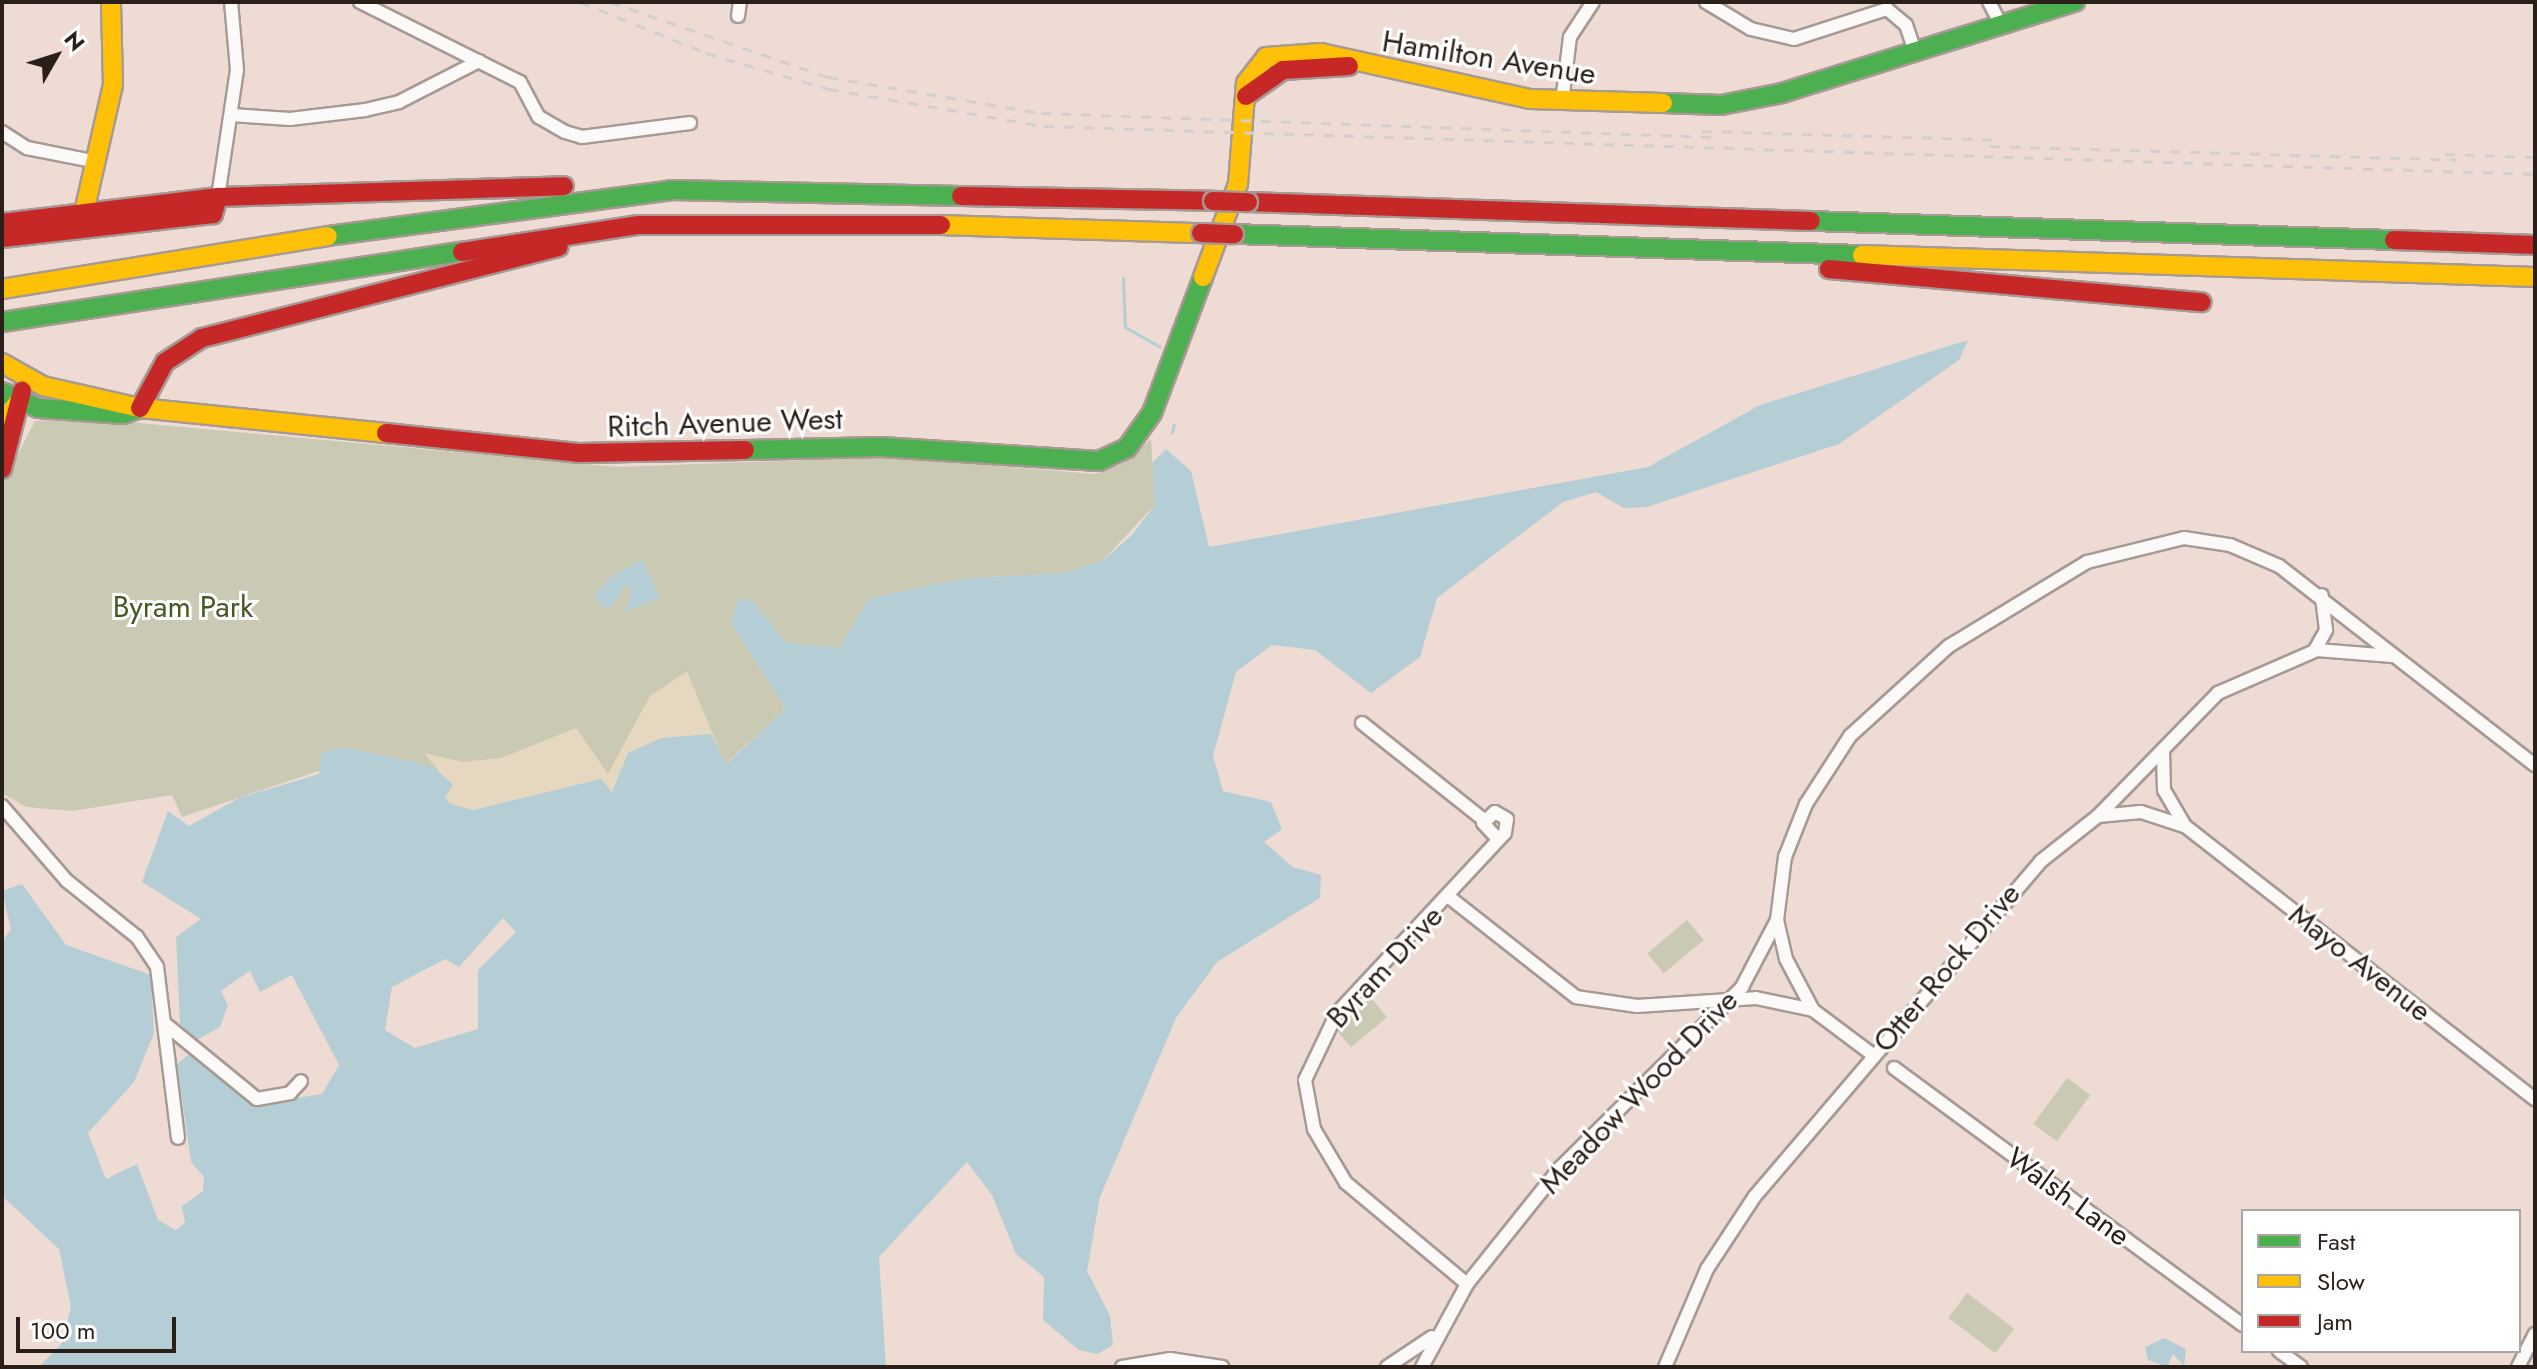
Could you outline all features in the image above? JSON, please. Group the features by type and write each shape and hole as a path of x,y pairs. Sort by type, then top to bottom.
{"main road":[{"path":"82,222 116,62 111,2"},
{"name":"Hamilton Avenue","path":"1204,283 1238,184 1250,71 1274,53 1321,53 1359,65 1562,102 1746,102 2075,2"},
{"path":"2,289 517,206 710,188"},
{"path":"2,223 82,222 213,214 218,197 710,188 1248,202 2535,245"},
{"path":"140,408 165,362 202,338 529,254 716,221"},
{"path":"2,322 536,236 716,221 1234,234 2535,277"},
{"path":"2,238 82,222"},
{"path":"1648,247 2202,302"},
{"name":"Ritch Avenue West","path":"2,363 26,379 140,408 629,457 881,447 1079,464 1113,456 1141,433 1204,283"},
{"path":"2,422 10,397 26,379"},
{"path":"2,469 10,397"},
{"name":"Ritch Avenue West","path":"10,397 123,414 140,408"}],"street":[{"path":"218,197 231,115 231,2"},
{"path":"360,2 520,82 539,117 565,132 582,137 690,123"},
{"path":"738,16 740,2"},
{"path":"1562,102 1570,37 1593,2"},
{"path":"1706,2 1751,29 1794,39 1887,9 1906,25 1915,51"},
{"path":"1989,2 2001,25"},
{"path":"231,115 290,119 365,110 399,102 479,61"},
{"path":"2,132 27,148 97,162"},
{"name":"Meadow Wood Drive","path":"1422,1367 1432,1337 1467,1284 1560,1168 1734,998 1777,920 1790,845 1850,736 1949,646 2028,595 2112,552 2184,538 2257,556 2322,595 2535,765"},
{"path":"2315,650 2326,630 2322,595"},
{"name":"Otter Rock Drive","path":"1665,1367 1671,1360 1722,1241 2014,888 2098,816 2218,693 2315,650 2357,648 2399,658"},
{"path":"1362,723 1484,820 1496,837 1507,830 1507,819 1495,812 1484,820"},
{"name":"Mayo Avenue","path":"2163,750 2164,790 2185,826"},
{"path":"2,806 67,881 137,937 162,976 164,1023 178,1138"},
{"name":"Mayo Avenue","path":"2098,816 2141,812 2185,826 2535,1099"},
{"name":"Byram Drive","path":"1467,1284 1346,1183 1314,1129 1305,1096 1309,1063 1337,1013 1449,897 1496,837"},
{"path":"1449,897 1576,997 1637,1006 1734,998 1813,1010"},
{"path":"1777,920 1790,970 1813,1010 1873,1055"},
{"path":"164,1023 257,1099 283,1096 301,1081"},
{"name":"Walsh Lane","path":"1894,1068 2241,1324"},
{"path":"2518,1367 2535,1334"},
{"path":"1387,1367 1432,1337"},
{"path":"2282,1353 2301,1367"},
{"path":"1122,1367 1170,1359 1222,1367"}],"green space":[{"name":"Byram Park","path":"85,418 618,467 889,457 1095,474 1122,464 1151,439 1155,505 1103,560 1066,573 967,578 839,648 784,642 755,603 731,623 786,709 725,764 612,792 351,760 182,817 172,795 72,811 26,807 2,793 2,485 35,421"},
{"path":"1687,920 1704,940 1664,973 1647,953"},
{"path":"1371,998 1387,1017 1351,1047 1335,1028"},
{"path":"2067,1078 2090,1095 2057,1141 2033,1124"},
{"path":"1967,1293 2014,1329 1995,1353 1948,1318"}],"sand":[{"path":"687,671 725,764 644,791 442,816 446,779 424,753 463,762 501,758 576,728 608,774 650,696"}],"water":[{"path":"1968,340 1959,360 1839,444 1647,507 1624,508 1596,492 1563,502 1437,598 1420,657 1371,693 1315,650 1272,645 1236,672 1213,756 1223,791 1271,802 1282,829 1264,842 1293,867 1321,875 1320,898 1217,962 1176,1018 1100,1197 1087,1271 1110,1316 1113,1345 1097,1354 1079,1350 1043,1320 1044,1277 1016,1254 992,1195 967,1162 879,1257 886,1367 39,1367 62,1343 71,1307 59,1249 2,1196 2,942 11,929 2,891 22,884 66,945 151,975 154,1033 134,1082 88,1133 106,1179 137,1164 158,1220 176,1230 185,1223 182,1206 203,1191 204,1177 191,1162 177,1064 193,1051 252,1105 322,1094 339,1065 292,975 260,992 250,971 229,985 221,991 228,1005 220,1027 197,1040 180,1024 176,937 201,919 142,882 168,811 189,826 239,798 319,774 321,753 344,747 434,767 453,785 445,797 450,804 473,810 601,779 612,792 628,753 661,738 711,734 726,764 786,709 731,623 739,597 755,603 785,642 839,648 869,598 967,578 1066,573 1103,560 1131,536 1155,505 1152,463 1166,449 1191,471 1209,547 1648,467 1760,405","holes":["503,918 516,932 478,970 478,1029 415,1048 385,1030 392,987 445,959 459,967"]},
{"path":"642,560 660,597 625,613 632,591 626,584 610,609 601,605 594,596 612,576"},
{"path":"2164,1338 2186,1349 2184,1366 2173,1354 2167,1367 2148,1360 2145,1347"}],"waterway":[{"path":"1123,278 1125,327 1160,347"},
{"path":"1172,432 1174,424"}],"railway":[{"path":"580,2 706,53 829,89 1044,126 2535,174"},
{"path":"610,2 828,77 1041,113 1714,137"},
{"path":"1702,131 2001,140"},
{"path":"1990,146 2457,160"},
{"path":"2445,154 2535,157"}],"traffic: fast":[{"path":"1663,103 1721,105 1782,93 2075,2"},
{"path":"328,236 671,190 961,196"},
{"path":"1811,221 2394,240"},
{"path":"1234,234 1862,255"},
{"path":"2,322 462,252"},
{"path":"745,450 881,447 1099,461 1127,448 1152,413 1203,277"},
{"path":"2,392 38,408 123,414 140,408"}],"traffic: slow":[{"path":"82,221 113,85 111,2"},
{"path":"1203,277 1238,184 1246,83 1266,57 1321,53 1530,99 1663,103"},
{"path":"941,225 1201,233"},
{"path":"2,289 328,236"},
{"path":"1862,255 2535,277"},
{"path":"2,363 43,386 140,408 386,433"},
{"path":"2,422 18,402"}],"traffic: jam":[{"path":"1246,96 1283,70 1349,66"},
{"path":"218,197 564,186"},
{"path":"961,196 1213,201"},
{"path":"2,223 218,197 213,214 2,238"},
{"path":"1213,201 1248,202"},
{"path":"1248,202 1811,221"},
{"path":"462,252 639,225 941,225"},
{"path":"1201,233 1234,234"},
{"path":"2394,240 2535,245"},
{"path":"140,408 165,362 202,338 559,247"},
{"path":"1829,269 2202,302"},
{"path":"2,469 22,391"},
{"path":"386,433 578,453 745,450"}]}
